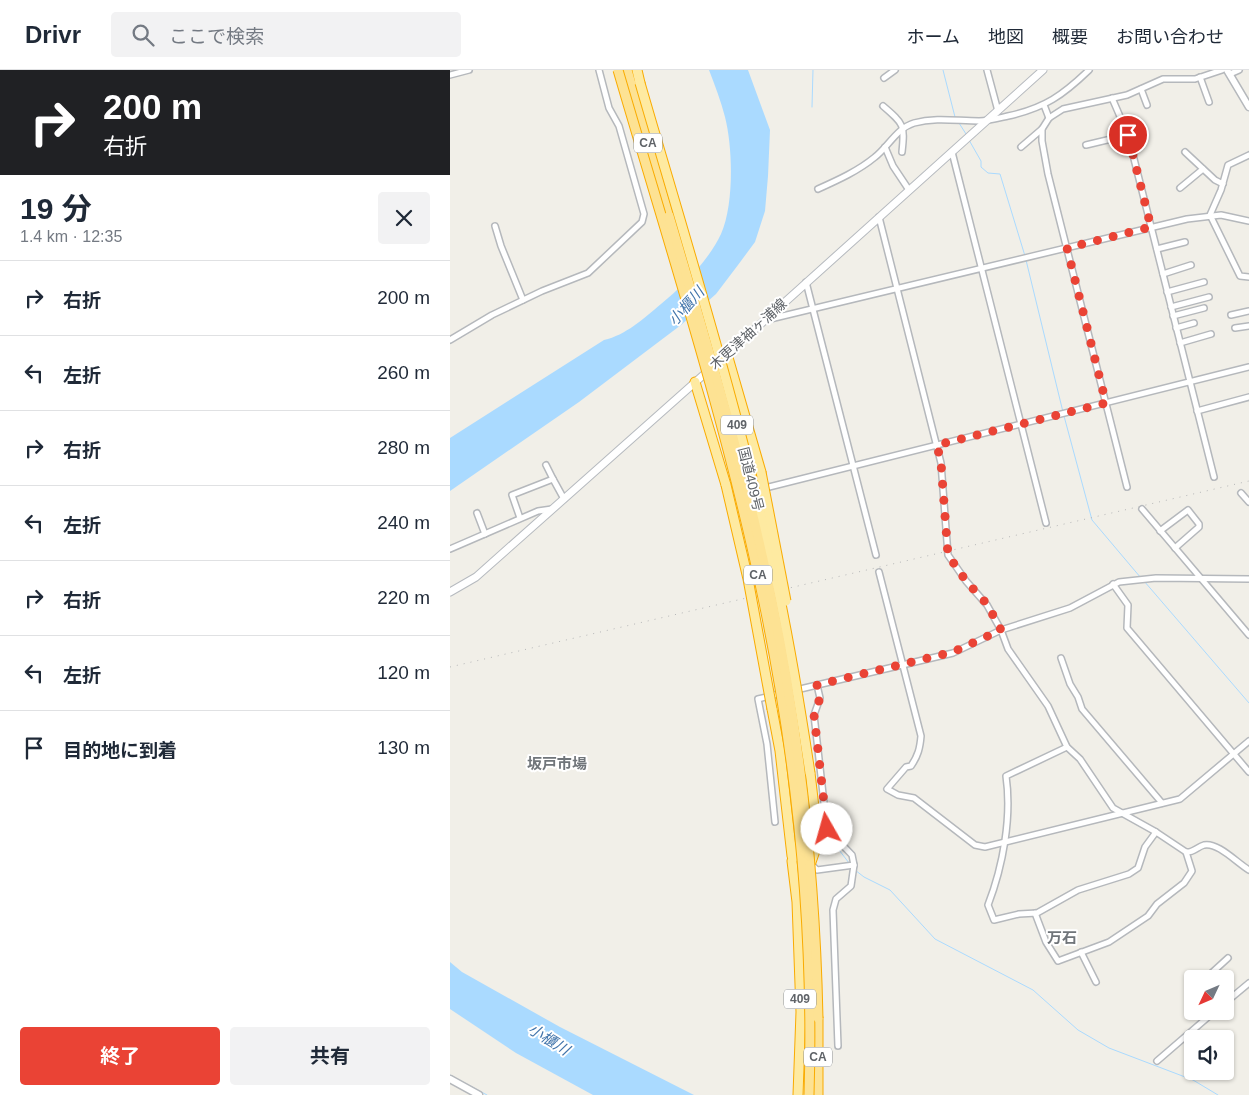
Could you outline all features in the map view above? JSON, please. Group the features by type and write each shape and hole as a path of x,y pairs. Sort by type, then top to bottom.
{"highway":[{"name":"CA","path":"618,70 727,449 772,642 792,767 803,866 809,977 809,1095"},
{"name":"CA","path":"627,70 730,428 761,552 780,640 800,768 811,866 817,966 818,1095"},
{"name":"国道409号","path":"637,70 742,443 778,593 800,705 818,842 797,902"},
{"path":"727,354 761,472 797,660 800,705"},
{"path":"695,382 726,485 748,579 780,751 792,861"},
{"name":"国道409号","path":"798,1095 801,1012 797,902 792,861 797,848 813,826 814,808"}],"main road":[{"name":"木更津袖ヶ浦線","path":"450,592 476,577 1043,70"}],"street":[{"path":"450,75 468,70"},
{"path":"450,340 492,315 588,273 644,218 618,126 609,108 600,70"},
{"path":"884,78 895,70"},
{"path":"988,70 998,111"},
{"path":"818,189 860,168 904,128 914,123 944,119 988,120 1024,112 1044,105 1073,86 1089,70"},
{"path":"1021,147 1042,129 1049,118 1073,105 1112,98 1141,89 1163,79 1200,77 1222,70"},
{"path":"1239,70 1228,72 1249,106"},
{"path":"1200,77 1209,102"},
{"path":"1141,89 1147,105"},
{"path":"1112,98 1128,135 1214,477"},
{"path":"1044,105 1049,118"},
{"path":"883,106 901,121 904,128 905,137 902,152"},
{"path":"1042,129 1044,154 1127,487"},
{"path":"1086,145 1128,135"},
{"path":"885,147 893,166 909,190"},
{"path":"952,152 1046,523"},
{"path":"1185,152 1215,180 1223,184"},
{"path":"1249,155 1228,165 1223,184 1210,216 1240,276 1249,277"},
{"path":"1180,188 1203,169"},
{"path":"763,321 1151,227 1221,215 1249,221"},
{"path":"879,217 941,463 948,555 966,581 987,604 1001,630 1008,649 1048,706 1067,747 1080,759 1113,808 1156,832 1186,852 1192,871 1184,883 1157,904 1148,916 1109,942 1081,952 1061,962 1055,959 1035,913"},
{"path":"495,226 523,300"},
{"path":"1157,249 1185,242"},
{"path":"1163,274 1191,265"},
{"path":"806,281 876,555"},
{"path":"1168,292 1204,282"},
{"path":"1171,307 1208,297"},
{"path":"1173,316 1204,308"},
{"path":"1231,315 1249,310"},
{"path":"1176,328 1194,323"},
{"path":"1235,328 1249,326"},
{"path":"1180,343 1211,334"},
{"path":"769,487 1249,368"},
{"path":"1197,411 1249,397"},
{"path":"546,465 564,499"},
{"path":"520,518 512,495 553,479"},
{"path":"1241,493 1249,502"},
{"path":"450,549 520,518 538,511 552,509"},
{"path":"1142,509 1249,635"},
{"path":"1160,531 1188,510 1199,524 1199,527 1175,548"},
{"path":"477,512 485,534"},
{"path":"879,572 921,736 919,753 914,762 911,766 906,767 887,789 898,796 914,798 975,845 985,847 1004,843 1185,796 1249,741"},
{"path":"775,822 767,744 758,699 953,652 1001,630 1070,608 1113,584 1156,578 1249,579"},
{"path":"1113,584 1128,605 1127,628 1249,772"},
{"path":"1062,658 1070,684 1078,696 1082,709 1162,803"},
{"path":"817,685 820,698 814,715 827,829 852,855 854,865 851,886 836,899 832,910 838,1046"},
{"path":"1067,747 1006,776 1009,801 1004,843 996,884 988,905 994,920 1035,913 1052,907 1078,890 1124,876 1138,868 1145,847 1156,832"},
{"path":"1186,852 1190,852 1202,845 1208,845 1216,848 1249,870"},
{"path":"811,864 817,870 854,865"},
{"path":"1081,952 1096,982"},
{"path":"1215,970 1228,958"},
{"path":"1234,996 1249,983"},
{"path":"1157,1061 1205,1020"},
{"path":"450,1079 479,1095"}],"water":[{"name":"小櫃川","path":"709,70 748,70 770,130 765,211 755,242 716,294 681,325 579,402 450,491 450,438 604,340 612,338 634,326 686,281 703,263 716,244 725,222 728,208 731,160 725,117"},
{"name":"小櫃川","path":"450,962 462,972 560,1027 694,1095 593,1095 516,1053 450,1009"}],"waterway":[{"path":"812,107 813,70"},
{"path":"943,70 955,117"},
{"path":"959,123 966,134"},
{"path":"969,140 981,161 981,167 988,173 1000,174 1025,256"},
{"path":"1026,260 1063,412"},
{"path":"1064,416 1092,520 1141,578"},
{"path":"1144,581 1249,703"},
{"path":"836,846 849,863"},
{"path":"855,870 864,877 890,890 935,939 1033,990 1078,1030 1109,1048 1193,1080 1218,1095"},
{"path":"450,1075 487,1095"}],"railway":[{"path":"450,667 1249,481"}],"district":[{"name":"坂戸市場","path":"557,763"},
{"name":"万石","path":"1062,937"}],"route":[{"path":"827,829 814,715 820,698 817,685 953,652 1001,630 987,604 966,581 948,555 946,549 941,463 937,445 1106,403 1067,248 1151,227 1128,135"}]}
